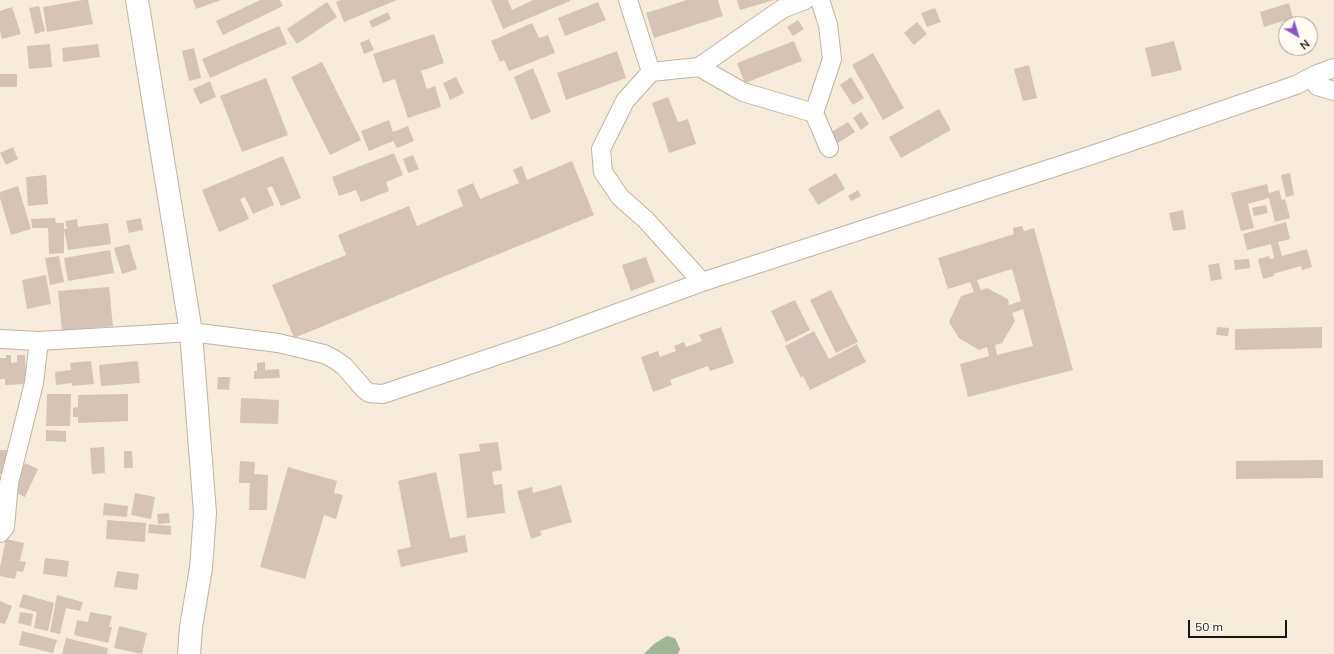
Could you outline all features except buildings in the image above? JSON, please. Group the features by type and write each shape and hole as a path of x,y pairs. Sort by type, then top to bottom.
{"main road":[{"path":"137,0 143,27 191,332 205,513 201,568 188,654"}],"street":[{"path":"628,0 651,72"},
{"path":"702,282 646,220 620,197 603,172 601,149 625,101 651,72 699,67 782,10 805,0"},
{"path":"820,0 828,25 832,59 814,113 829,148"},
{"path":"699,67 743,92 814,113"},
{"path":"0,339 39,341 191,332 278,343 324,354 344,366 369,393 383,394 555,336 702,282 1089,156 1296,86 1316,75 1334,68"},
{"path":"1316,86 1334,80"},
{"path":"1296,86 1316,86 1334,91"},
{"path":"0,533 6,527 9,483 34,383 39,341"}],"shaded area":[{"path":"667,636 675,638 680,649 678,654 644,654 654,644"}]}
